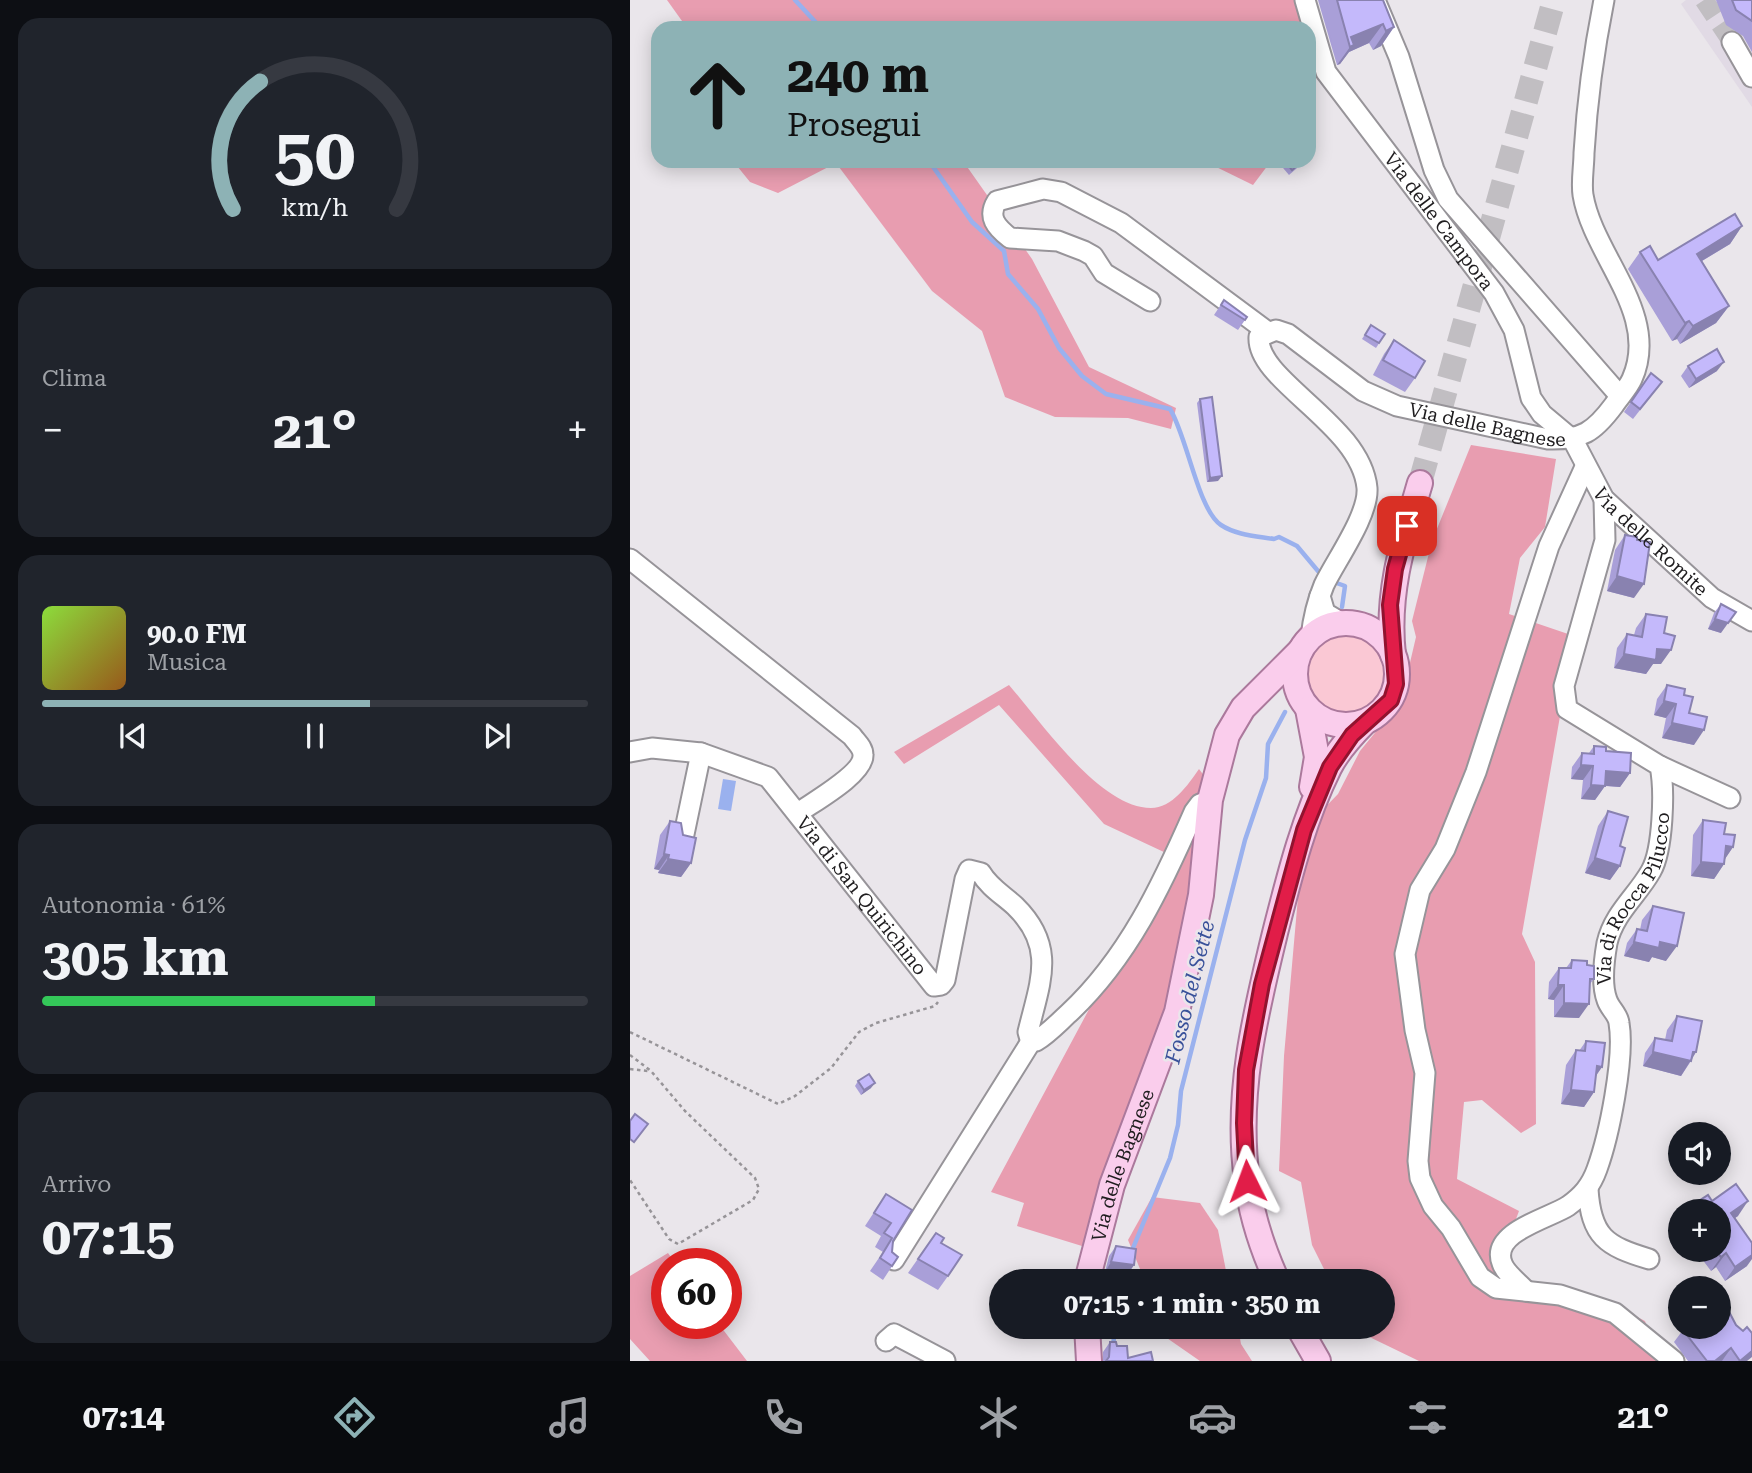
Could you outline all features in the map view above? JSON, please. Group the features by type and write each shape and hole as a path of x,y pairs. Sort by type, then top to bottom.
{"main road":[{"path":"1304,830 1330,767 1344,744 1391,700 1397,672 1390,605 1395,569 1420,483"},
{"path":"1271,1269 1265,1255 1247,1181 1244,1123 1246,1070 1257,1007 1304,830 1317,757 1295,670 1306,644 1328,626 1347,623 1379,600 1395,569"},
{"path":"1347,623 1378,634 1394,656"},
{"name":"Via delle Bagnese","path":"1090,1269 1112,1185 1177,1012 1201,895 1210,800 1231,724 1306,644"},
{"path":"1260,692 1279,691 1331,723 1343,726 1365,722"},
{"path":"1088,1339 1089,1361"},
{"path":"1305,1339 1318,1361"}],"street":[{"name":"Via delle Campora","path":"1305,0 1311,21"},
{"path":"1375,0 1399,57 1434,170 1448,200 1620,396"},
{"name":"Via delle Bagnese","path":"1150,301 1104,273 1093,256 1084,251 1058,241 1010,238 992,219 992,209 997,201 1043,189 1061,192 1121,223 1268,332 1276,330 1288,334 1363,391 1397,406 1548,439 1573,440 1589,432 1632,380 1640,353 1638,329 1622,286 1589,218 1583,192 1585,138 1604,0"},
{"name":"Via delle Campora","path":"1316,38 1326,72 1494,293 1514,330 1531,398 1542,414 1573,440"},
{"path":"1732,42 1752,77"},
{"path":"1268,332 1259,337 1261,356 1342,433 1365,478 1367,492 1364,506 1326,582 1306,644"},
{"name":"Via delle Romite","path":"1573,440 1604,499 1712,598 1752,621"},
{"path":"1585,467 1549,546 1476,772 1445,849 1420,890 1405,954 1415,1030 1425,1073 1418,1161 1420,1178 1433,1206 1451,1228 1480,1277 1496,1288 1560,1295 1615,1313 1674,1361"},
{"path":"1604,499 1605,540 1564,686 1567,709 1660,766 1730,797"},
{"path":"630,559 852,736 863,750 863,759 856,772 798,813"},
{"path":"1326,582 1325,613 1347,623"},
{"name":"Via di San Quirichino","path":"630,752 652,748 701,753 768,777 934,986 941,985 965,879 969,870 975,869 1016,907 1041,942 1041,972 1028,1032 1032,1040"},
{"path":"683,839 701,753"},
{"name":"Via di Rocca Pilucco","path":"1588,1189 1597,1170 1610,1119 1620,1041 1619,1020 1607,1001 1605,988 1608,942 1627,901 1656,862 1663,780 1660,766"},
{"path":"894,1261 1032,1040 1043,1037 1092,992 1113,965 1160,889 1194,812 1200,804 1210,800"},
{"path":"1526,1291 1502,1266 1500,1254 1505,1243 1516,1231 1566,1207 1588,1189"},
{"path":"1588,1189 1592,1219 1605,1240 1619,1250 1649,1259"},
{"path":"886,1340 894,1334 902,1336 945,1361"}],"path":[{"path":"630,1032 778,1104 795,1096 831,1068 859,1032 876,1023 935,1006 941,985"},
{"path":"630,1055 651,1071 685,1111 755,1178 759,1189 753,1200 678,1244 669,1239 630,1180"},
{"path":"630,1069 651,1071"}],"shaded area":[{"path":"667,0 1298,0 1303,21 682,21"},
{"path":"1686,0 1752,0 1752,107 1681,4"},
{"path":"739,168 826,168 778,193 750,182"},
{"path":"840,168 968,168 1032,259 1089,367 1176,408 1171,429 1128,418 1055,417 1005,397 982,331 932,291"},
{"path":"1218,168 1266,168 1253,185"},
{"path":"1471,445 1556,459 1545,527 1520,558 1509,614 1574,636 1522,934 1535,962 1536,1124 1521,1133 1482,1100 1464,1102 1457,1179 1519,1211 1498,1267 1521,1288 1603,1299 1645,1321 1660,1361 1419,1361 1374,1339 1395,1339 1395,1269 1324,1269 1312,1245 1301,1182 1279,1171 1284,1056 1304,829 1338,794 1360,751 1401,701 1416,637 1412,621 1432,541"},
{"path":"1346,631 1362,635 1376,644 1385,658 1389,674 1385,690 1376,704 1362,713 1346,717 1330,713 1316,704 1307,690 1303,674 1307,658 1316,644 1330,635"},
{"path":"1009,685 1092,779 1112,794 1132,804 1159,807 1173,800 1199,769 1205,777 1195,798 1203,828 1176,977 1154,1054 1109,1165 1082,1246 1017,1226 1024,1203 991,1192 1094,1000 1166,853 1104,824 999,705 904,764 894,752"},
{"path":"1152,1197 1200,1203 1218,1230 1226,1269 1140,1269 1128,1240"},
{"path":"651,1263 651,1339 730,1339 747,1361 650,1361 630,1339 630,1276"},
{"path":"1168,1339 1240,1339 1252,1361 1200,1361"}],"water":[{"path":"723,779 736,781 731,811 718,809"}],"building":[{"path":"1337,0 1383,0 1394,27 1386,31 1383,24 1351,37 1354,45 1350,47"},
{"path":"1732,0 1752,0 1752,21 1736,10"},
{"path":"1735,214 1742,226 1697,254 1729,306 1693,326 1689,321 1685,323 1640,252 1650,246 1658,260"},
{"path":"1224,300 1247,317 1245,320 1221,305"},
{"path":"1371,325 1385,334 1379,343 1365,335"},
{"path":"1394,340 1425,361 1415,378 1383,360"},
{"path":"1717,349 1724,362 1696,379 1688,366"},
{"path":"1651,373 1662,382 1640,409 1631,402"},
{"path":"1212,397 1222,476 1210,478 1200,399"},
{"path":"1625,535 1650,542 1644,584 1617,576"},
{"path":"1721,604 1736,612 1728,623 1715,619"},
{"path":"1646,614 1667,617 1664,633 1675,636 1671,650 1657,649 1656,660 1624,654 1627,634 1642,637"},
{"path":"1667,685 1685,689 1684,695 1693,697 1689,713 1707,717 1704,730 1672,723 1676,704 1664,701"},
{"path":"1594,746 1606,747 1606,751 1631,753 1630,773 1606,771 1605,786 1591,785 1593,766 1581,765 1582,753 1594,754"},
{"path":"1608,811 1628,817 1620,846 1625,848 1620,866 1595,858"},
{"path":"1703,820 1726,823 1724,834 1735,835 1733,847 1726,846 1724,864 1701,862"},
{"path":"670,821 681,823 683,835 696,838 691,863 668,859 669,855 664,854"},
{"path":"1653,906 1684,913 1677,946 1660,942 1659,948 1634,942 1637,929 1647,931"},
{"path":"1572,960 1587,961 1587,965 1594,966 1594,979 1590,979 1589,1004 1564,1003 1564,985 1558,985 1559,968 1571,968"},
{"path":"1677,1016 1702,1021 1696,1052 1693,1052 1691,1061 1653,1052 1655,1038 1672,1041"},
{"path":"1586,1041 1605,1043 1602,1067 1597,1066 1594,1092 1571,1090 1576,1050 1585,1051"},
{"path":"869,1074 875,1083 864,1090 858,1081"},
{"path":"635,1114 648,1124 634,1142 630,1139 630,1121"},
{"path":"1736,1184 1748,1201 1731,1213 1731,1199 1715,1199"},
{"path":"886,1194 912,1210 893,1241 892,1252 898,1257 892,1266 880,1258 892,1238 884,1233 891,1223 874,1213"},
{"path":"1731,1213 1752,1243 1752,1255 1735,1267 1731,1261"},
{"path":"936,1233 944,1238 941,1243 962,1255 948,1276 918,1259"},
{"path":"1116,1246 1136,1249 1134,1265 1111,1262"},
{"path":"1731,1315 1743,1331 1747,1327 1752,1333 1752,1351 1740,1361 1731,1348 1715,1361 1707,1361 1690,1339 1731,1339"},
{"path":"1110,1342 1116,1342 1117,1346 1127,1346 1128,1358 1151,1352 1153,1361 1106,1361 1109,1357"}],"waterway":[{"name":"Fosso del Sette","path":"795,0 814,21"},
{"name":"Fosso del Sette","path":"934,168 972,222 1004,251 1008,274 1038,309 1059,348 1082,376 1106,394 1170,409 1199,489 1213,517 1233,531 1274,539 1279,537 1297,546 1323,577"},
{"name":"Fosso del Sette","path":"1331,581 1345,586 1342,607"},
{"name":"Fosso del Sette","path":"1131,1253 1170,1158 1178,1125 1181,1091 1245,840 1266,778 1268,744 1285,712"},
{"name":"Fosso del Sette","path":"1113,1347 1114,1339"}],"tunnel":[{"path":"1420,483 1554,0"},
{"path":"1704,0 1732,42"}],"route":[{"path":"1247,1181 1244,1123 1246,1070 1262,984 1304,830 1330,767 1352,735 1391,700 1397,672 1390,629 1390,605 1395,569 1407,526"}]}
